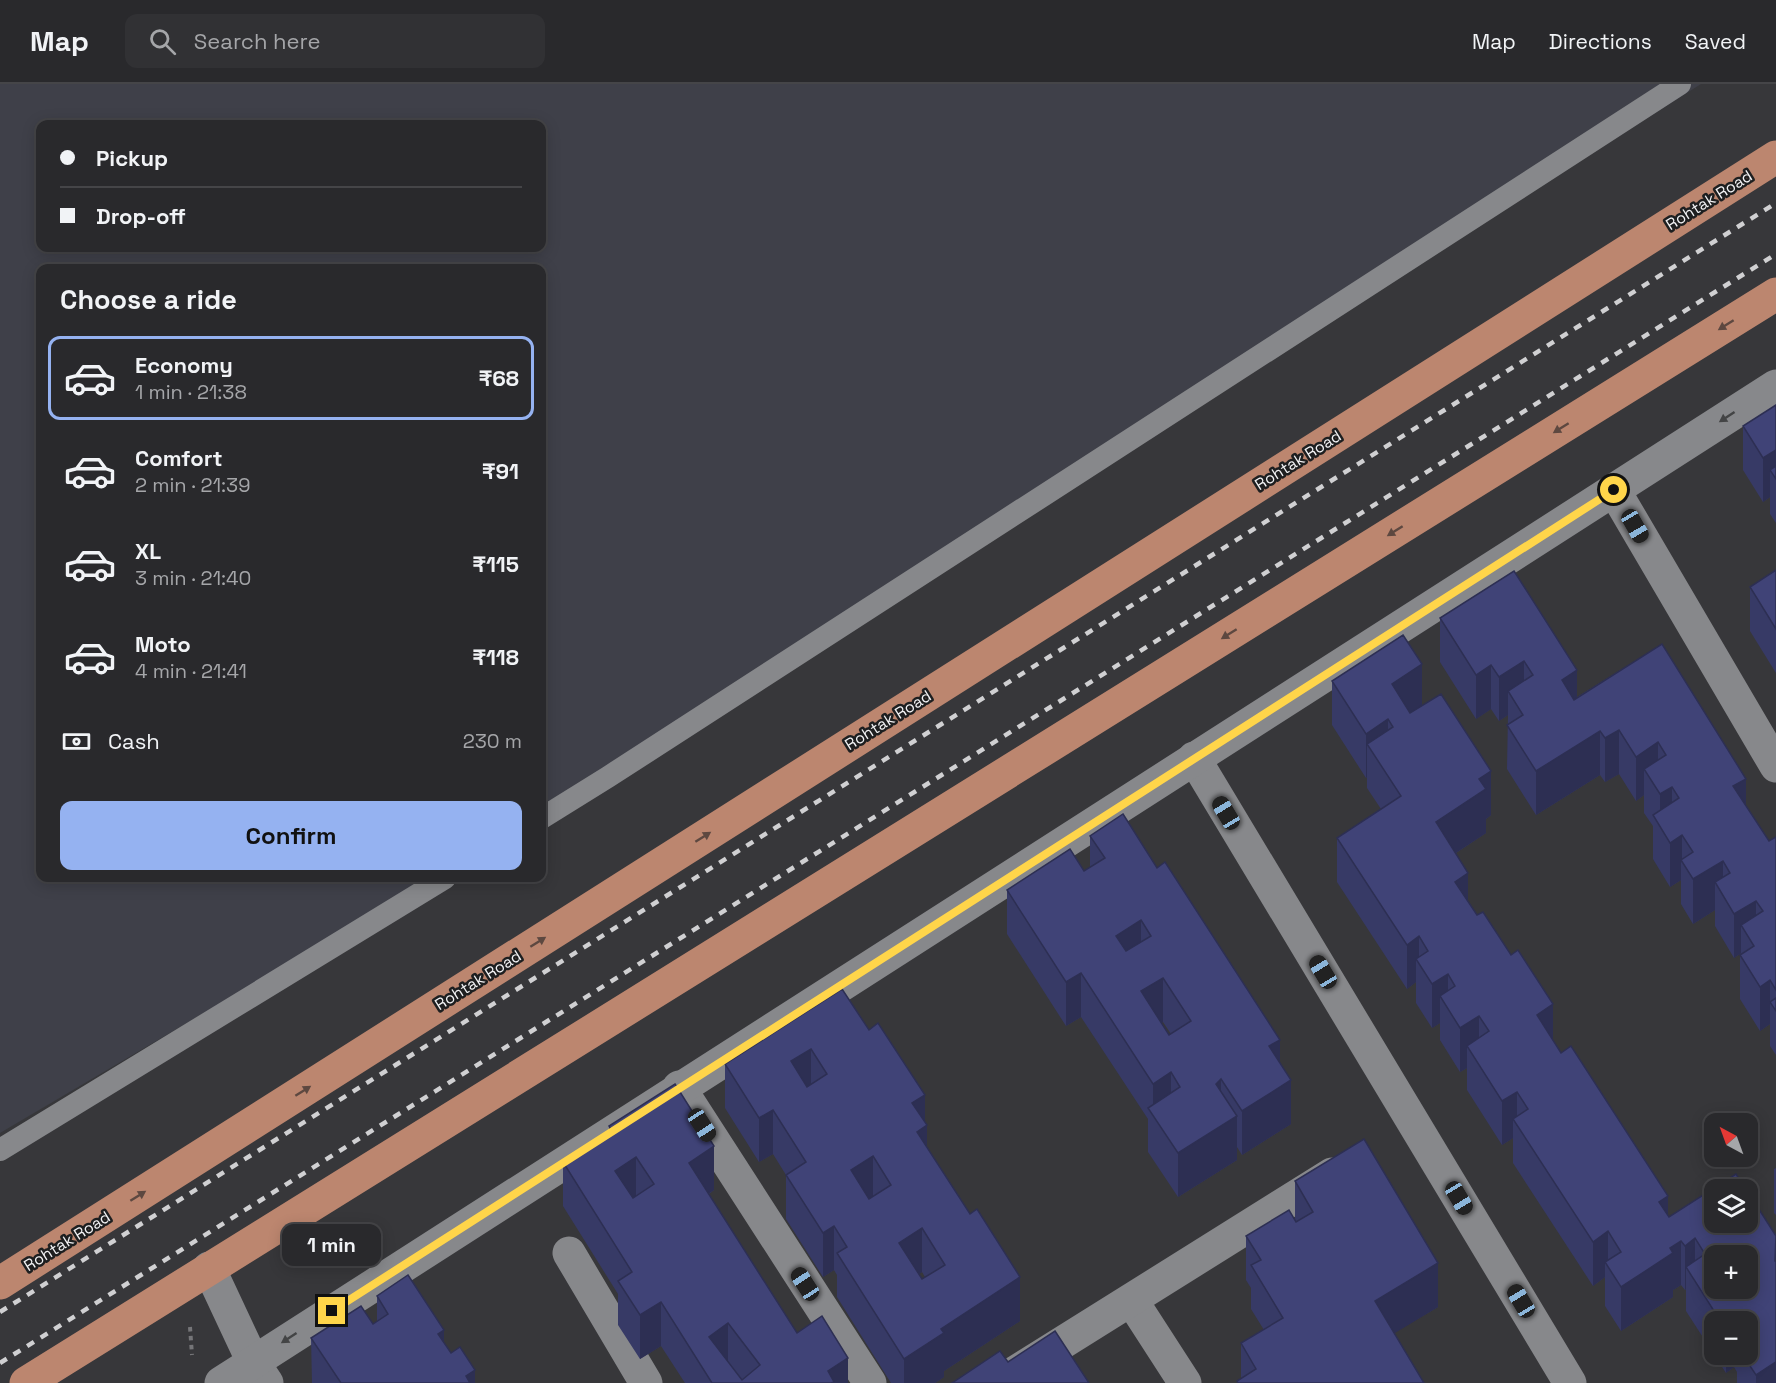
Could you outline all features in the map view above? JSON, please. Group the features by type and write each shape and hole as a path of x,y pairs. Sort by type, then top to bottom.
{"main road":[{"name":"Rohtak Road","path":"0,1283 1776,157"},
{"path":"26,1383 1776,294"}],"street":[{"path":"221,1383 260,1372 680,1087 1776,386"},
{"path":"1614,490 1776,766"},
{"path":"1194,758 1570,1383"},
{"path":"680,1087 702,1125 870,1383"},
{"path":"998,1383 1337,1171"},
{"path":"569,1253 646,1383"},
{"path":"198,1275 260,1372"},
{"path":"1132,1301 1185,1383"}],"lane":[{"path":"546,815 1680,84"},
{"path":"0,1150 438,882"}],"path":[{"path":"192,1360 198,1275"}],"shaded area":[{"path":"0,84 1701,84 609,774 546,811 546,264 36,264 36,882 426,882 0,1133"}],"building":[{"path":"1776,405 1776,450 1763,458 1743,426"},
{"path":"1776,466 1776,479 1770,470"},
{"path":"1776,570 1776,629 1750,587"},
{"path":"1514,571 1577,670 1562,680 1574,700 1662,644 1746,779 1733,786 1769,841 1776,837 1776,990 1770,980 1760,987 1740,955 1754,946 1741,925 1763,911 1756,901 1734,914 1715,882 1730,873 1723,861 1693,879 1681,860 1693,852 1682,835 1670,843 1653,815 1679,798 1672,787 1660,794 1644,769 1666,755 1658,742 1636,757 1619,730 1605,738 1600,731 1536,771 1507,725 1523,715 1508,691 1533,675 1524,661 1499,677 1491,665 1476,675 1440,618"},
{"path":"1403,635 1422,664 1392,684 1410,713 1441,694 1491,771 1479,779 1486,789 1436,822 1468,873 1455,882 1477,915 1483,912 1511,955 1518,950 1553,1004 1537,1015 1561,1053 1571,1046 1668,1196 1659,1202 1669,1217 1704,1195 1704,1233 1758,1233 1758,1208 1776,1236 1776,1362 1756,1375 1749,1365 1758,1365 1758,1311 1714,1311 1706,1299 1758,1299 1758,1245 1704,1245 1704,1252 1695,1238 1685,1246 1681,1241 1670,1248 1673,1253 1621,1287 1605,1262 1621,1252 1608,1231 1593,1242 1513,1119 1528,1109 1517,1092 1502,1101 1467,1046 1489,1031 1479,1016 1460,1028 1440,996 1455,986 1448,974 1432,984 1416,959 1428,951 1419,936 1407,945 1337,838 1401,796 1367,744 1393,727 1388,719 1366,734 1332,681"},
{"path":"1123,814 1157,868 1165,862 1280,1040 1269,1046 1291,1080 1242,1111 1221,1079 1216,1084 1237,1116 1178,1153 1148,1108 1180,1087 1171,1072 1153,1084 1081,973 1066,982 1007,890 1070,849 1084,871 1105,858 1090,836","holes":["1141,920 1151,936 1126,951 1116,936","1163,978 1191,1021 1169,1035 1141,991"]},
{"path":"842,989 869,1030 878,1023 925,1095 912,1103 927,1125 917,1132 970,1214 977,1209 1020,1277 941,1329 944,1333 904,1359 837,1253 847,1247 834,1226 823,1233 786,1175 806,1162 773,1110 759,1118 725,1064","holes":["811,1049 827,1074 807,1087 791,1061","873,1156 891,1185 869,1199 851,1170","922,1228 945,1265 922,1279 899,1243"]},
{"path":"1776,998 1776,1011 1770,1002"},
{"path":"675,1084 714,1146 689,1163 797,1333 822,1316 848,1358 828,1371 834,1382 712,1383 661,1302 640,1315 618,1281 632,1272 563,1162 612,1131 609,1126","holes":["636,1157 654,1184 633,1198 615,1171","728,1323 760,1365 742,1380 709,1337"]},
{"path":"1364,1139 1438,1263 1375,1301 1424,1383 1238,1383 1237,1381 1256,1369 1241,1343 1283,1318 1251,1265 1261,1260 1246,1236 1289,1210 1296,1222 1313,1212 1295,1181"},
{"path":"1736,1174 1739,1179 1728,1179"},
{"path":"1704,1255 1704,1295 1686,1267"},
{"path":"408,1275 444,1330 438,1334 451,1353 460,1347 475,1370 466,1376 470,1383 341,1383 311,1338 361,1306 373,1324 388,1314 377,1296"},
{"path":"1055,1331 1089,1383 952,1383 1000,1351 1008,1362"}],"railway":[{"path":"0,1312 1776,203"},
{"path":"0,1363 1776,254"}],"route":[{"path":"332,1311 1614,490"}]}
